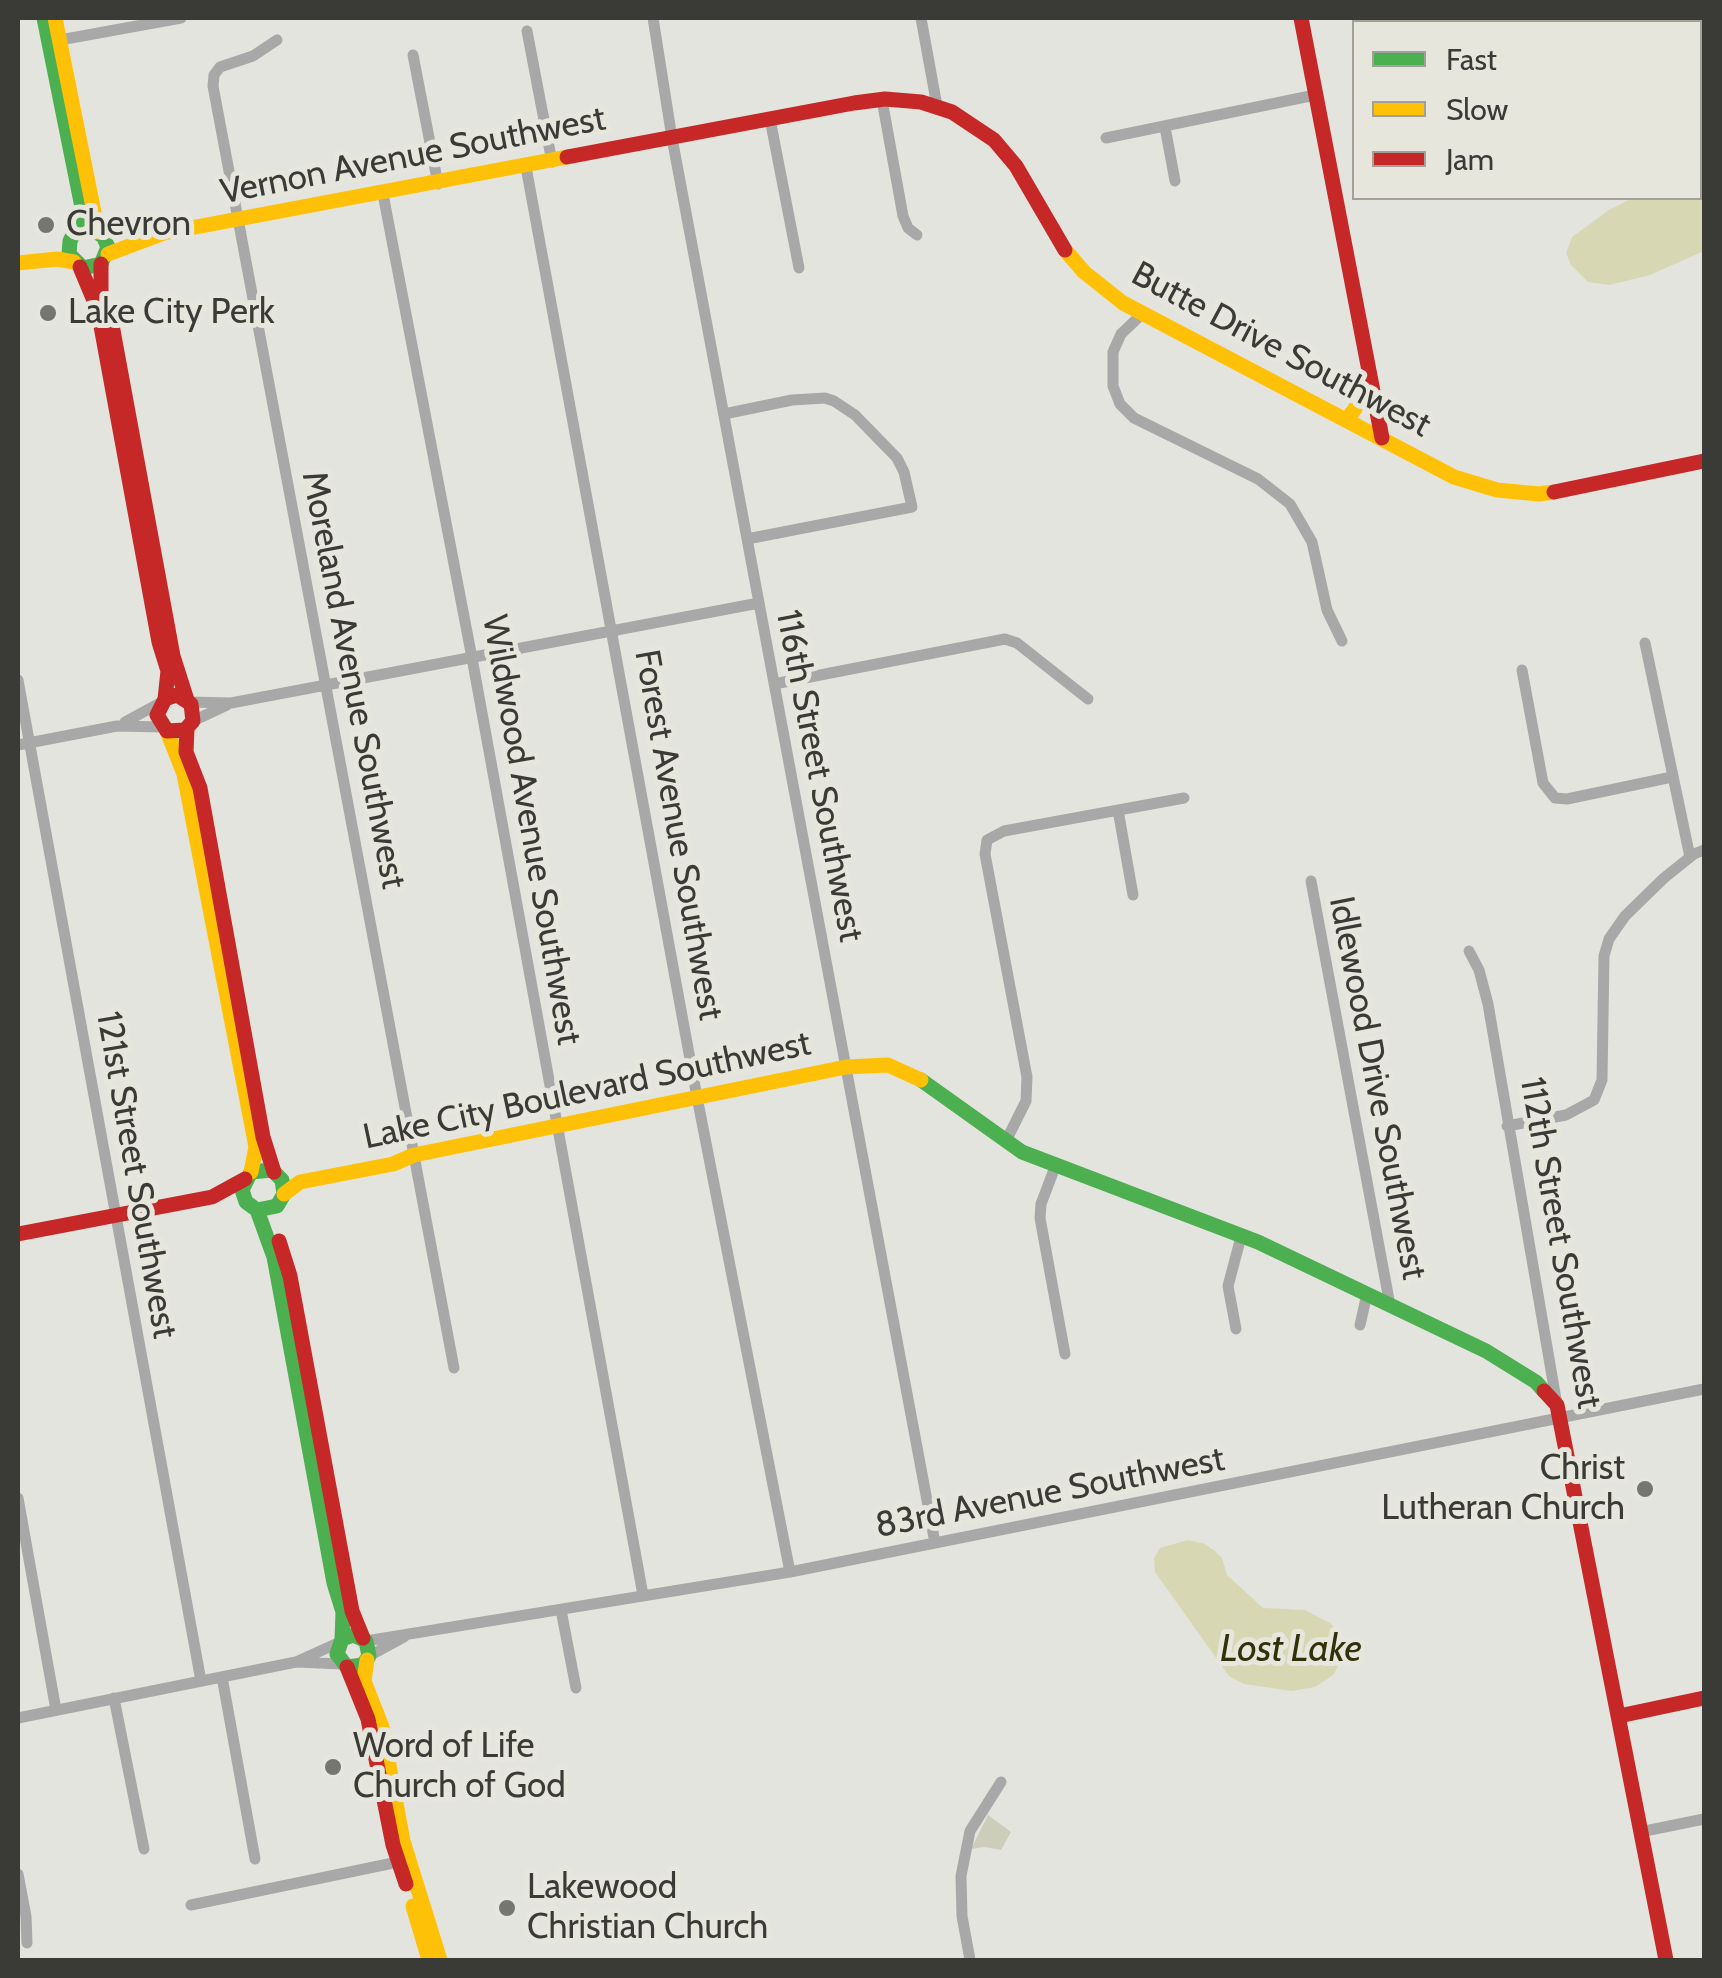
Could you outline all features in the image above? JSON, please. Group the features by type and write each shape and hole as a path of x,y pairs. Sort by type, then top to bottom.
{"street":[{"path":"44,18 73,175 82,202 69,254 97,308 156,626 168,671 157,716 184,774 256,1147 242,1190 274,1256 334,1583 342,1604 336,1654 368,1719 398,1862 430,1960"},
{"path":"55,18 92,214 101,234 104,259 100,292 110,314 173,656 194,709 186,752 200,788 263,1137 281,1198 274,1225 290,1276 352,1611 366,1649 364,1681 382,1726 404,1841 440,1960"},
{"path":"60,40 180,18"},
{"name":"116th Street Southwest","path":"653,18 672,138 935,1544"},
{"path":"921,18 937,106"},
{"path":"1301,18 1382,438"},
{"path":"527,31 552,162"},
{"name":"Moreland Avenue Southwest","path":"277,40 252,56 220,67 213,86 454,1368"},
{"path":"413,54 438,184"},
{"path":"1106,138 1315,96"},
{"path":"882,100 903,216 908,228 917,234"},
{"name":"Butte Drive Southwest","path":"672,138 882,100 937,106 962,117 994,140 1016,166 1048,226 1072,259 1123,304 1454,477 1525,494 1594,486 1704,461"},
{"path":"770,119 799,268"},
{"path":"1165,127 1175,181"},
{"name":"Vernon Avenue Southwest","path":"101,234 164,233 672,138"},
{"name":"Forest Avenue Southwest","path":"526,166 697,1097 790,1572"},
{"name":"Wildwood Avenue Southwest","path":"383,194 643,1595"},
{"path":"25,261 86,230 101,234"},
{"name":"Vernon Avenue Southwest","path":"104,259 164,233"},
{"path":"25,261 77,264 89,269 104,259"},
{"path":"1142,314 1121,334 1113,352 1113,386 1120,404 1134,418 1258,480 1290,504 1312,542 1327,610 1342,642"},
{"path":"1346,420 1355,409 1368,370"},
{"path":"724,414 792,400 834,401 855,415 897,458 912,507 747,538"},
{"path":"117,726 176,696 188,701 230,703 759,603"},
{"path":"774,684 1005,639 1031,654 1088,699"},
{"path":"1645,643 1690,857"},
{"path":"1522,670 1543,783 1551,796 1567,799 1672,777"},
{"name":"121st Street Southwest","path":"18,680 24,744 200,1680"},
{"path":"24,744 117,726 180,732 230,703"},
{"path":"1184,798 995,834 987,840 985,854 1027,1077 1026,1101 1006,1141 1056,1167 1258,1242 1390,1304 1519,1370 1548,1392 1559,1412"},
{"path":"1118,810 1133,895"},
{"path":"1507,1126 1566,1116 1594,1100 1602,1080 1604,956 1609,939 1626,916 1690,857 1704,850"},
{"name":"Idlewood Drive Southwest","path":"1310,881 1390,1304"},
{"name":"112th Street Southwest","path":"1468,951 1479,970 1488,1004 1559,1412 1666,1960"},
{"name":"Lake City Boulevard Southwest","path":"281,1198 300,1182 393,1164 414,1155 846,1066 888,1065 905,1070 1006,1141"},
{"path":"1056,1167 1041,1204 1040,1218 1065,1354"},
{"path":"18,1234 212,1197 265,1168 300,1182"},
{"path":"212,1197 271,1209 281,1198"},
{"path":"1236,1329 1228,1286 1240,1237"},
{"path":"1360,1325 1366,1296"},
{"name":"83rd Avenue Southwest","path":"366,1649 404,1637 935,1544 1559,1412 1704,1389"},
{"path":"18,1498 56,1710"},
{"path":"561,1610 576,1688"},
{"path":"18,1718 296,1662 350,1635 366,1649"},
{"path":"296,1662 358,1667 366,1649"},
{"path":"222,1676 256,1859"},
{"path":"114,1698 144,1849"},
{"path":"1619,1716 1704,1698"},
{"path":"970,1960 960,1876 970,1832 1001,1782"},
{"path":"1640,1832 1704,1819"},
{"path":"192,1904 398,1862"},
{"path":"18,1874 27,1943"}],"shaded area":[{"path":"988,1815 1011,1832 1001,1850 971,1849"}],"water":[{"path":"1702,164 1704,251 1650,275 1609,285 1588,282 1571,265 1566,253 1572,237 1629,200 1702,200"},
{"name":"Lost Lake","path":"1188,1540 1215,1551 1222,1558 1227,1575 1263,1608 1305,1610 1330,1623 1343,1647 1333,1675 1315,1687 1292,1691 1244,1684 1229,1676 1155,1572 1154,1558 1160,1548"}],"traffic: fast":[{"path":"44,18 82,207 69,254 83,268 101,264 108,247 103,236 93,230 77,233"},
{"path":"921,1080 1022,1152 1258,1242 1486,1351 1544,1391"},
{"path":"257,1210 277,1206 284,1194 282,1180 272,1170 251,1172 242,1190 246,1202 257,1210 274,1257 334,1583 343,1612 337,1654 347,1667 363,1665 369,1656 366,1641 354,1635 342,1639"}],"traffic: slow":[{"path":"55,18 98,232"},
{"path":"108,254 164,233 567,157"},
{"path":"1065,250 1084,272 1123,303 1454,477 1497,490 1554,492"},
{"path":"18,263 57,259 74,262"},
{"path":"1346,420 1355,409 1367,374"},
{"path":"167,731 184,774 256,1147 251,1172"},
{"path":"284,1194 300,1182 393,1164 414,1155 846,1067 888,1065 921,1080"},
{"path":"367,1660 364,1681 382,1727 403,1841 440,1960"},
{"path":"413,1906 429,1960"}],"traffic: jam":[{"path":"1301,18 1382,438"},
{"path":"567,157 854,103 885,99 921,102 952,112 994,140 1016,166 1065,250"},
{"path":"101,264 101,292 110,314 173,656 187,700"},
{"path":"80,267 98,310 159,642 168,671 165,699 157,715 167,731 185,730 193,721 191,704 177,695 165,699"},
{"path":"1554,492 1704,461"},
{"path":"187,729 186,752 200,788 263,1137 274,1172"},
{"path":"18,1234 212,1197 245,1179"},
{"path":"279,1241 290,1276 352,1611 363,1638"},
{"path":"1544,1391 1557,1405 1666,1960"},
{"path":"347,1667 368,1719 393,1845 406,1884"},
{"path":"1619,1716 1704,1698"}],"place":[{"name":"Chevron","path":"46,225"},
{"name":"Lake City Perk","path":"48,313"},
{"name":"Christ Lutheran Church","path":"1645,1489"},
{"name":"Word of Life Church of God","path":"333,1767"},
{"name":"Lakewood Christian Church","path":"507,1908"}]}
